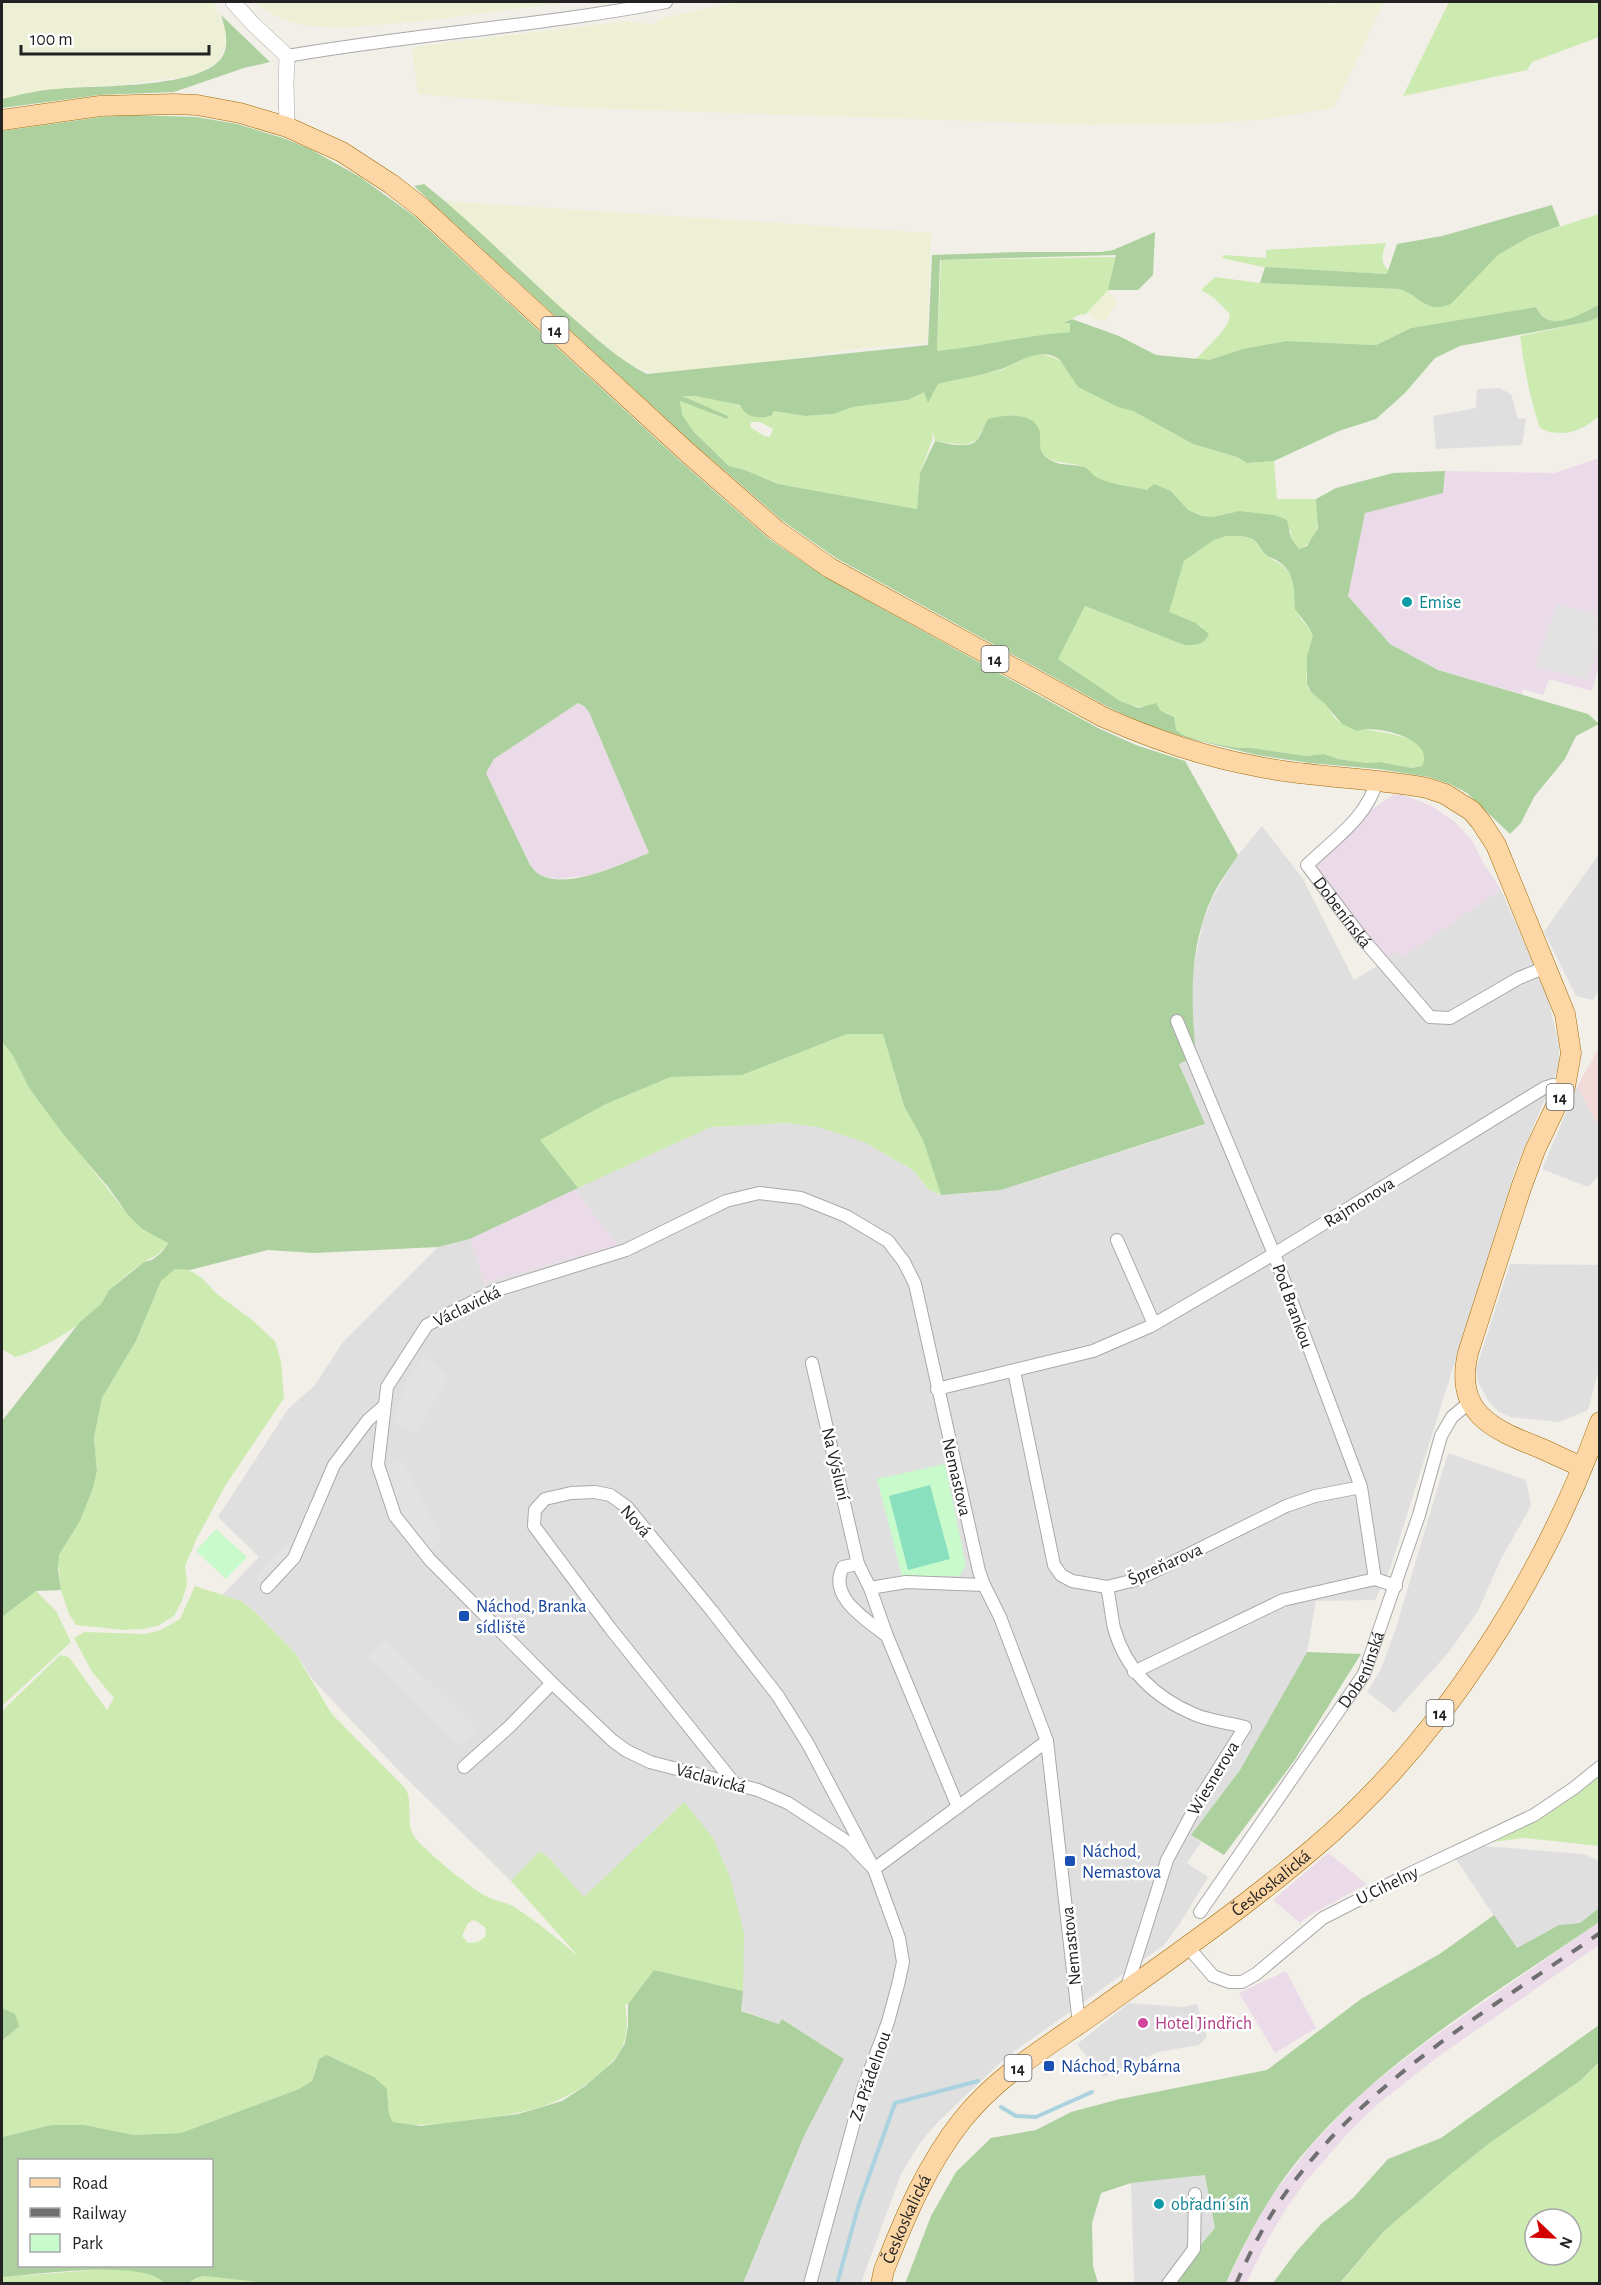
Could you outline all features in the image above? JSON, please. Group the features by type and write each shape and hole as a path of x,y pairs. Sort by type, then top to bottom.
{"main road":[{"name":"14","path":"2,120 100,106 174,104 229,111 287,127 342,152 407,195 688,453 776,530 830,568 1103,717 1140,734 1188,750 1255,766 1427,788 1445,794 1472,811 1496,845 1565,1014 1570,1038 1570,1064 1564,1088 1535,1150 1521,1188 1468,1353 1464,1380 1470,1402"},
{"path":"1470,1402 1484,1420 1498,1430 1582,1467"},
{"name":"Českoskalická","path":"880,2283 920,2185 963,2119 997,2084 1038,2051 1188,1947 1316,1846 1388,1776 1427,1730 1481,1655 1520,1595 1548,1542 1582,1467 1599,1422"}],"street":[{"path":"233,2 288,56"},
{"path":"288,56 350,45 620,11 666,2"},
{"path":"287,127 285,85 288,56"},
{"name":"Dobenínská","path":"1377,780 1373,795 1361,813 1307,865 1362,938 1430,1017 1450,1018 1519,978 1546,966"},
{"name":"Pod Brankou","path":"1177,1021 1274,1254 1361,1486 1375,1579"},
{"name":"Rajmonova","path":"937,1389 1093,1351 1154,1324 1274,1254 1544,1088 1553,1085 1564,1088"},
{"name":"Nemastova","path":"596,1260 626,1250 726,1201 759,1193 801,1198 846,1216 888,1241 904,1262 915,1284 937,1389 984,1585 1000,1617 1047,1741 1078,2024"},
{"path":"1117,1240 1154,1324"},
{"name":"Václavická","path":"596,1260 494,1291 427,1325 387,1387 383,1407 378,1465 395,1516 430,1560 552,1683 627,1752 650,1762 758,1790 788,1803 849,1843 874,1869"},
{"name":"Na Výsluní","path":"812,1363 858,1564 870,1588 887,1636 958,1808"},
{"name":"Špreňarova","path":"1014,1371 1054,1565 1062,1575 1072,1581 1107,1587 1139,1579 1286,1506 1315,1496 1361,1486"},
{"name":"Dobenínská","path":"1200,1912 1364,1674 1419,1515 1441,1436 1452,1417 1470,1402"},
{"name":"Václavická","path":"267,1587 294,1558 334,1465 368,1420 383,1407"},
{"name":"Nová","path":"734,1783 610,1628 534,1526 535,1510 545,1499 571,1493 595,1492 610,1495 627,1507 778,1696 808,1744 874,1869"},
{"name":"Na Výsluní","path":"858,1564 843,1567 839,1575 843,1597 855,1611 887,1636"},
{"path":"1107,1587 1114,1628 1134,1672 1283,1600 1375,1579 1396,1586"},
{"path":"870,1588 906,1582 984,1585"},
{"name":"Wiesnerova","path":"1126,1990 1167,1860 1202,1795 1245,1727 1196,1715 1159,1695 1134,1672"},
{"path":"464,1767 552,1683"},
{"path":"874,1869 1047,1741"},
{"name":"U Cihelny","path":"1188,1947 1213,1976 1229,1982 1242,1982 1256,1974 1323,1918 1411,1873 1534,1815 1574,1788 1599,1767"},
{"name":"Za Přádelnou","path":"810,2283 863,2089 888,2022 903,1962 899,1938 874,1869"},
{"path":"1168,2283 1194,2249 1195,2194"}],"shaded area":[{"path":"1499,388 1511,394 1518,419 1526,418 1522,445 1436,449 1433,416 1476,408 1477,389"},
{"path":"1599,458 1600,663 1592,691 1549,679 1543,695 1523,689 1522,694 1438,670 1390,644 1348,596 1365,512 1442,493 1445,471 1554,473"},
{"path":"1557,604 1596,615 1597,651 1586,680 1535,666"},
{"path":"578,703 589,712 649,853 592,875 558,879 539,875 530,865 486,773 494,759"},
{"path":"1401,794 1432,806 1455,822 1473,842 1501,890 1402,957 1397,951 1386,961 1312,866 1371,810 1393,795"},
{"path":"1262,826 1303,879 1354,980 1386,961 1397,951 1402,957 1501,890 1547,994 1559,1045 1559,1066 1516,1167 1390,1569 1375,1600 1316,1601 1307,1652 1240,1770 1191,1835 1201,1842 1187,1863 1208,1877 1164,1945 1005,2058 938,2122 920,2143 901,2174 861,2283 743,2283 804,2136 844,2059 783,2019 779,2024 741,2010 744,1933 684,1803 584,1898 540,1851 511,1881 402,1774 313,1680 296,1654 253,1610 241,1601 222,1595 259,1557 218,1517 288,1409 315,1385 343,1342 438,1247 470,1239 485,1283 618,1245 574,1189 711,1127 786,1123 818,1127 864,1142 913,1170 929,1190 941,1195 1001,1190 1204,1125 1179,1063 1196,1056 1191,998 1193,969 1203,922 1214,895 1238,855"},
{"path":"1599,854 1600,989 1593,1000 1576,996 1544,932"},
{"path":"1599,1047 1599,1126 1577,1087"},
{"path":"1577,1087 1599,1126 1599,1175 1588,1187 1542,1169"},
{"path":"574,1189 618,1245 485,1283 470,1239"},
{"path":"1510,1264 1599,1265 1599,1369 1588,1410 1559,1422 1510,1417 1499,1412 1488,1401 1478,1382 1476,1369"},
{"path":"424,1355 448,1377 417,1434 392,1421 407,1380"},
{"path":"1448,1453 1526,1480 1531,1506 1500,1561 1478,1611 1449,1652 1394,1713 1367,1692 1381,1669 1395,1631"},
{"path":"401,1459 442,1538 430,1551 399,1512 384,1468"},
{"path":"286,1543 304,1560 273,1592 255,1576"},
{"path":"385,1639 477,1729 460,1746 367,1657"},
{"path":"1484,1846 1584,1854 1599,1861 1599,1908 1580,1923 1559,1925 1516,1949 1456,1859"},
{"path":"1328,1853 1367,1884 1310,1915 1300,1923 1273,1900"},
{"path":"1599,1922 1599,1945 1439,2056 1378,2104 1351,2130 1306,2181 1287,2207 1246,2283 1226,2284 1271,2197 1313,2143 1365,2090 1428,2041"},
{"path":"1286,1971 1316,2028 1275,2053 1239,1993"},
{"path":"1129,2003 1183,2007 1197,2004 1207,2037 1199,2045 1158,2052 1103,2077 1077,2044"},
{"path":"1206,2174 1215,2228 1167,2283 1134,2283 1131,2183"}],"green space":[{"path":"2,2 213,2 225,29 226,44 219,61 196,75 121,85 55,89 2,99"},
{"path":"254,2 570,2 423,21 341,28 301,25 275,16"},
{"path":"739,2 1326,2 1331,5 1334,2 1384,2 1334,108 1267,119 1201,124 1090,125 582,108 418,94 412,47 626,21 652,24 666,17"},
{"path":"1449,2 1599,2 1599,37 1532,62 1527,70 1403,96"},
{"path":"221,15 270,62 244,68 174,92 99,95 2,108 2,99 35,92 141,84 186,77 204,71 218,62 225,52 226,33"},
{"path":"135,115 196,117 237,124 310,149 360,177 414,216 680,461 769,539 825,577 1098,728 1136,745 1185,761 1238,855 1213,895 1199,935 1193,975 1196,1056 1179,1064 1205,1124 1001,1190 941,1195 923,1140 904,1106 883,1034 847,1034 742,1075 671,1077 606,1104 540,1140 578,1188 470,1239 438,1247 314,1253 268,1250 190,1270 175,1269 161,1281 136,1341 102,1398 94,1438 97,1471 80,1521 59,1555 58,1570 61,1590 36,1591 2,1617 2,1421 79,1323 101,1304 109,1290 144,1262 152,1260 168,1243 142,1229 128,1215 109,1188 64,1135 29,1088 13,1056 3,1043 2,1030 2,131 101,117","holes":["578,703 589,712 649,853 595,874 580,878 552,879 539,874 530,865 486,773 494,759"]},
{"path":"424,184 600,342 647,374 928,345 932,255 1101,252 1113,250 1155,232 1153,275 1138,290 1108,290 1116,255 940,260 937,351 1070,332 1070,323 1063,323 1072,319 1119,336 1156,355 1209,360 1243,349 1286,341 1376,345 1411,328 1536,307 1549,320 1565,320 1599,305 1599,317 1587,322 1460,346 1435,358 1405,393 1376,419 1339,431 1274,461 1247,463 1237,457 1193,444 1133,411 1118,407 1078,387 1060,360 1045,354 1029,357 991,372 938,384 928,403 924,392 908,400 853,407 834,414 805,416 774,411 771,416 758,417 746,413 740,405 696,396 682,396 728,416 727,419 680,401 682,415 694,432 729,466 778,484 917,509 920,473 935,441 968,445 977,440 988,419 1001,416 1023,417 1030,419 1039,429 1041,450 1046,458 1052,461 1084,467 1096,477 1116,484 1147,490 1154,484 1171,491 1188,510 1202,516 1213,517 1239,511 1275,515 1287,520 1291,538 1299,549 1307,546 1318,528 1316,499 1336,488 1393,473 1445,471 1443,493 1365,513 1348,596 1390,644 1438,670 1588,714 1599,724 1576,736 1565,759 1534,797 1521,823 1510,834 1467,793 1429,777 1257,755 1191,739 1144,724 1108,707 836,558 783,521 695,445 414,186","holes":["1226,536 1251,538 1266,555 1285,566 1289,572 1293,583 1295,609 1313,636 1307,656 1307,684 1311,692 1342,724 1357,731 1365,729 1389,732 1412,741 1420,748 1424,756 1422,766 1412,768 1380,762 1366,763 1338,759 1324,754 1306,756 1205,742 1183,735 1176,730 1174,717 1161,711 1156,703 1139,708 1120,701 1058,659 1085,606 1184,645 1204,641 1209,634 1196,623 1169,612 1184,561 1214,540"]},
{"path":"445,201 931,233 927,343 854,349 766,363 670,373 648,372 631,365 608,348 534,285"},
{"path":"1552,205 1560,226 1529,237 1498,255 1451,304 1442,307 1429,306 1399,289 1260,283 1265,267 1387,274 1397,244 1442,236"},
{"path":"1599,214 1599,305 1574,317 1557,321 1549,320 1536,307 1411,328 1376,345 1286,341 1243,349 1209,360 1195,360 1228,323 1230,314 1214,298 1201,290 1215,277 1260,283 1399,289 1429,306 1442,307 1451,304 1498,255 1529,237"},
{"path":"1386,243 1383,258 1384,265 1389,271 1387,274 1263,267 1222,258 1224,255 1266,258 1266,250"},
{"path":"1116,257 1108,290 1086,314 1063,323 1070,323 1071,332 937,351 941,260"},
{"path":"1108,290 1117,303 1105,321 1091,317 1089,311"},
{"path":"1599,317 1599,416 1586,426 1571,432 1556,433 1540,428 1528,383 1520,336 1587,322"},
{"path":"1040,354 1058,359 1069,373 1107,401 1133,411 1193,444 1237,457 1247,463 1274,461 1277,499 1316,499 1318,521 1315,535 1299,549 1291,538 1291,530 1239,511 1213,517 1202,516 1188,510 1171,491 1154,486 1147,490 1106,482 1095,477 1086,468 1054,461 1043,453 1040,446 1040,435 1022,416 994,419 989,422 977,440 965,445 935,441 933,431 932,441 920,473 917,509 778,484 729,466 694,432 681,415 680,400 727,419 680,395 730,403 742,407 757,417 771,416 774,411 805,416 834,414 853,407 908,400 925,391 928,402 938,384 1001,370","holes":["751,422 760,422 773,429 770,437 750,427"]},
{"path":"1226,536 1250,538 1264,554 1285,568 1291,576 1300,617 1313,636 1307,673 1308,687 1312,693 1341,723 1409,739 1420,746 1425,754 1422,766 1412,768 1380,762 1366,763 1338,759 1323,754 1306,756 1205,742 1182,735 1175,730 1174,717 1161,711 1120,701 1057,659 1085,606 1184,645 1203,627 1168,612 1184,561 1214,540"},
{"path":"847,1034 883,1034 904,1106 923,1140 941,1195 929,1190 913,1170 864,1142 818,1127 786,1123 711,1127 578,1188 539,1140 606,1104 671,1077 742,1075"},
{"path":"2,1042 13,1056 29,1088 128,1215 142,1229 168,1242 160,1252 111,1288 101,1304 84,1320 49,1343 15,1357 2,1349"},
{"path":"175,1268 189,1270 202,1278 217,1294 252,1320 275,1341 281,1362 284,1398 225,1486 197,1538 185,1566 187,1584 174,1616 158,1626 143,1629 124,1630 76,1625 69,1614 61,1590 58,1562 59,1555 80,1521 93,1488 97,1471 94,1438 102,1398 136,1341 161,1281"},
{"path":"945,1464 966,1566 959,1576 902,1576 877,1479"},
{"path":"930,1485 950,1559 908,1570 889,1496"},
{"path":"216,1529 247,1557 226,1579 196,1551"},
{"path":"195,1586 241,1601 253,1610 296,1654 331,1713 405,1788 409,1799 411,1830 418,1842 469,1885 487,1897 523,1912 579,1957 511,1881 540,1851 584,1897 684,1802 713,1838 730,1877 744,1933 743,1991 654,1970 625,2005 626,2035 615,2058 600,2073 570,2095 523,2112 431,2124 412,2125 393,2122 389,2114 387,2089 335,2058 316,2066 312,2081 299,2089 181,2133 134,2135 85,2125 51,2125 2,2137 2,2041 8,2037 2,2008 2,1711 60,1655 69,1657 107,1710 114,1698 92,1672 74,1638 84,1632 146,1634 161,1630 180,1619","holes":["474,1920 485,1927 486,1936 478,1942 468,1943 462,1936 468,1923"]},
{"path":"36,1591 56,1611 71,1642 2,1706 2,1617"},
{"path":"1307,1652 1361,1654 1294,1761 1224,1855 1191,1835 1240,1770"},
{"path":"1599,1774 1599,1846 1523,1838 1493,1842 1536,1819"},
{"path":"1599,1908 1599,1922 1476,2005 1396,2064 1323,2131 1291,2169 1263,2210 1226,2283 1170,2283 1215,2228 1205,2175 1131,2183 1101,2193 1092,2223 1093,2266 1098,2283 905,2284 931,2216 956,2172 991,2138 1036,2130 1071,2112 1120,2099 1267,2070 1361,1999 1441,1953 1494,1915 1517,1948 1559,1925 1580,1923"},
{"path":"654,1970 743,1991 741,2011 779,2024 782,2019 844,2059 804,2136 743,2283 275,2284 204,2276 189,2283 165,2284 154,2276 114,2270 62,2271 2,2277 2,2137 51,2125 85,2125 134,2135 181,2133 299,2089 312,2081 319,2059 327,2055 374,2077 387,2089 389,2114 393,2122 421,2126 518,2114 562,2101 585,2086 614,2061 625,2043 628,2004"},
{"path":"2,2008 15,2014 19,2026 2,2041"},
{"path":"1599,2025 1599,2062 1580,2081 1491,2142 1452,2173 1384,2231 1340,2283 1273,2283 1321,2224 1353,2198 1388,2159 1441,2138"},
{"path":"1599,2062 1599,2283 1340,2284 1384,2231 1491,2142 1580,2081"},
{"path":"109,2269 147,2272 165,2283 2,2284 2,2277"},
{"path":"204,2276 275,2283 189,2284 196,2278"}],"waterway":[{"path":"837,2284 859,2204 895,2103 978,2081"},
{"path":"1001,2107 1016,2116 1036,2117 1092,2092"}],"railway":[{"path":"1236,2284 1264,2227 1290,2187 1332,2137 1366,2104 1402,2072 1480,2014 1600,1933"}],"place":[{"name":"Emise","path":"1407,602"},
{"name":"Náchod, Branka sídliště","path":"464,1616"},
{"name":"Náchod, Nemastova","path":"1070,1861"},
{"name":"Hotel Jindřich","path":"1143,2023"},
{"name":"Náchod, Rybárna","path":"1049,2066"},
{"name":"obřadní síň","path":"1159,2204"}]}
